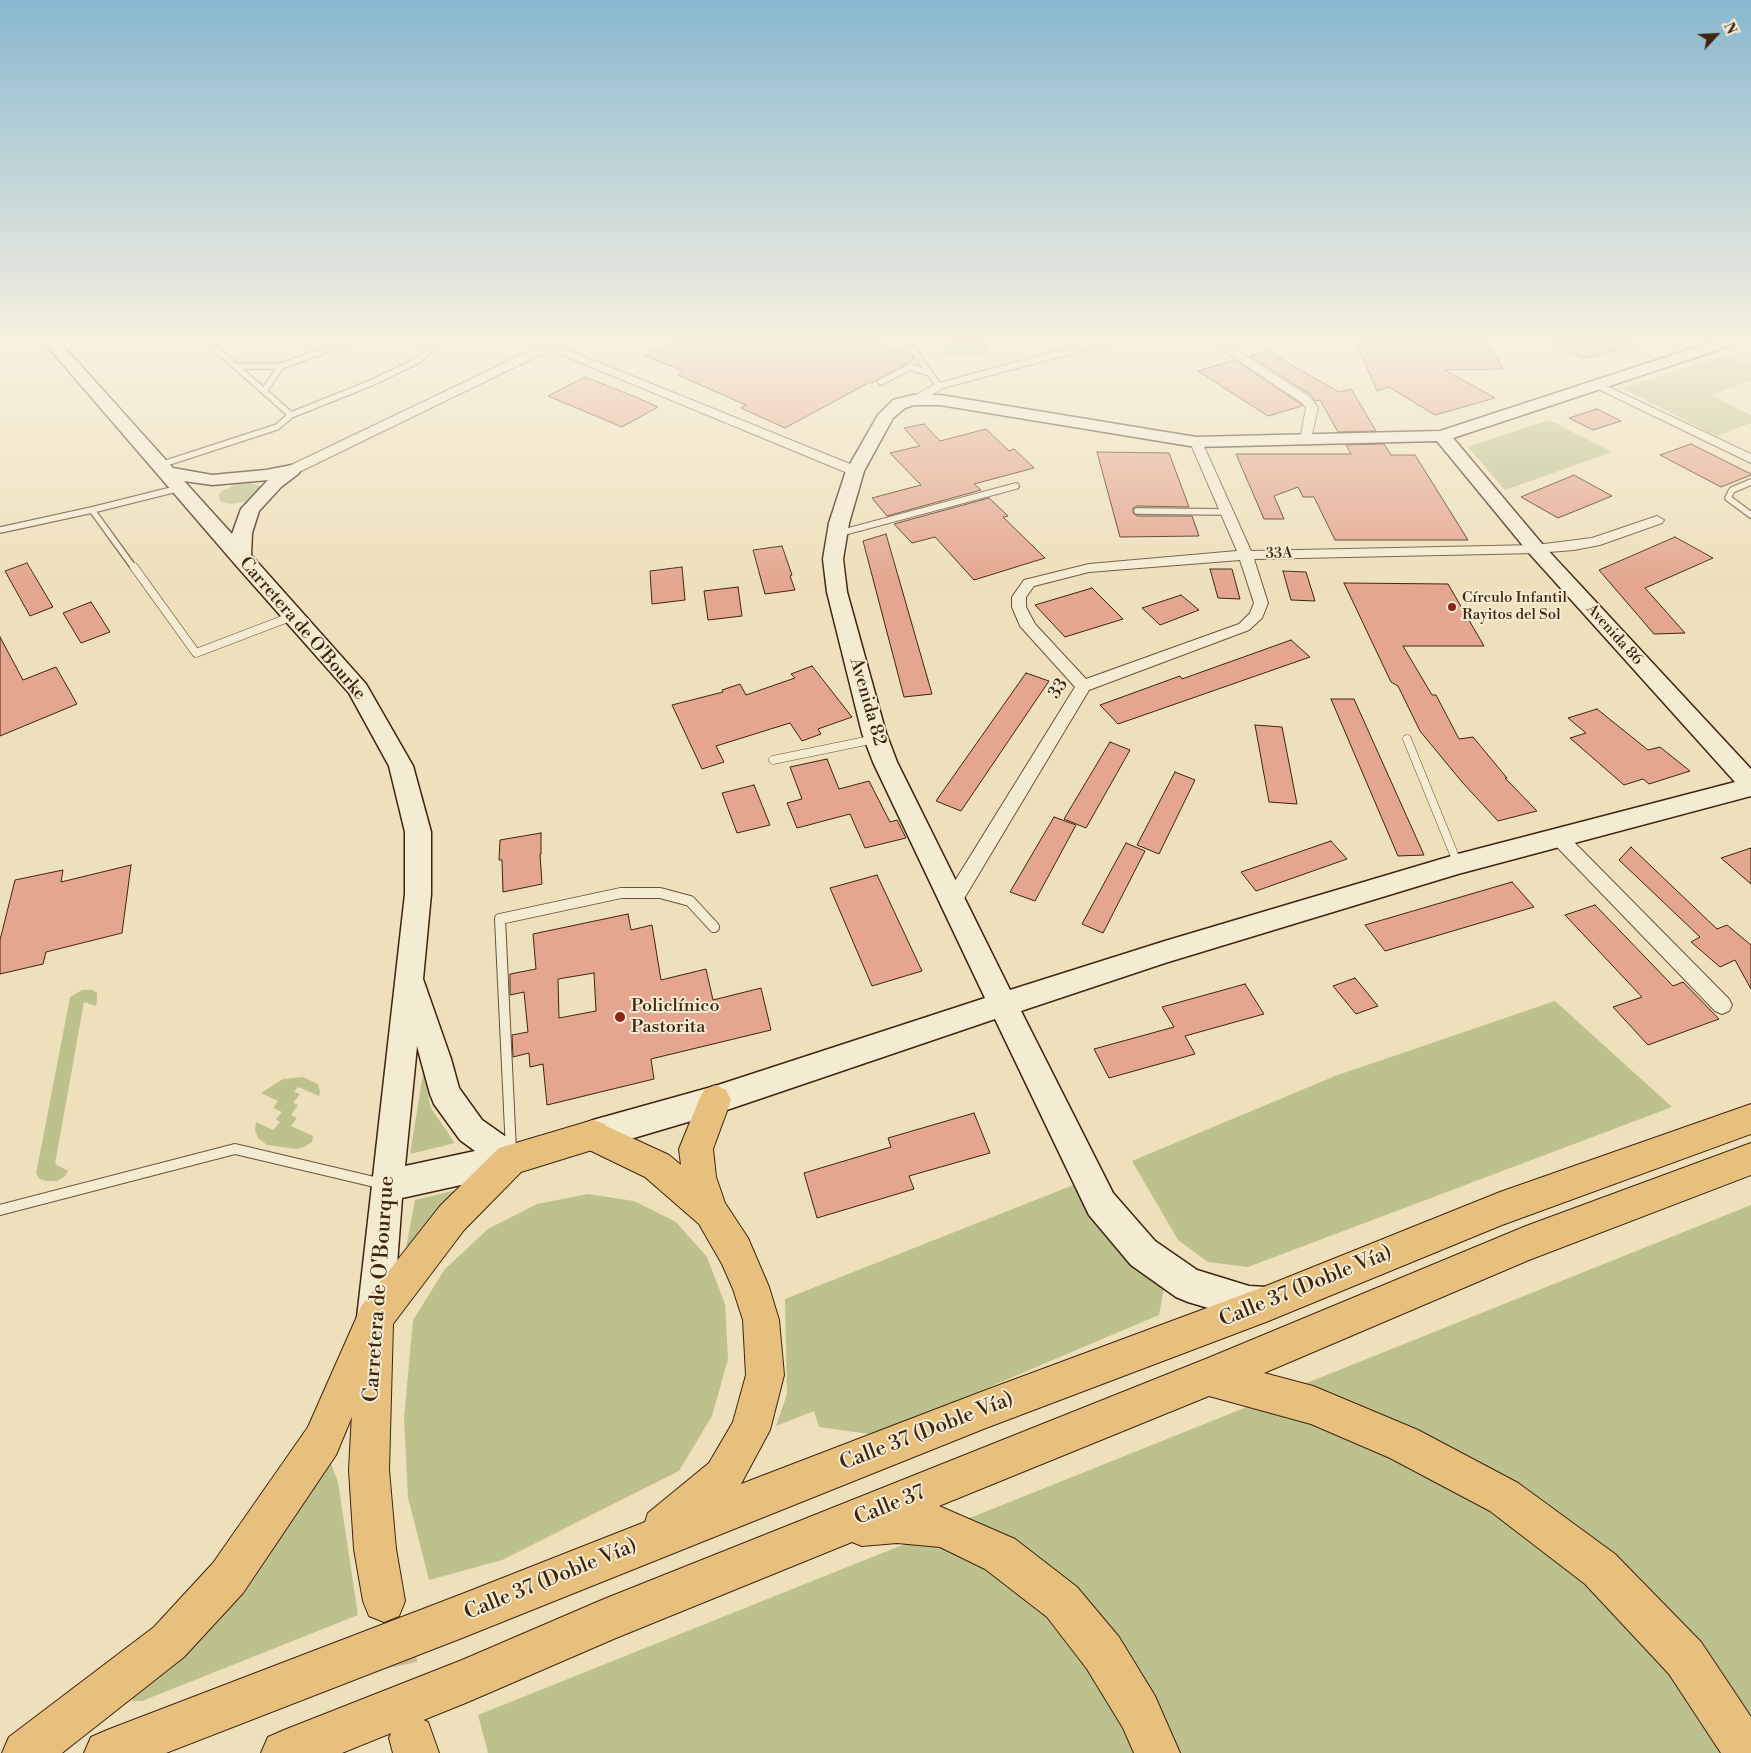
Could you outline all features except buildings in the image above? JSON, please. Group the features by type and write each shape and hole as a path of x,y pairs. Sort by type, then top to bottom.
{"main road":[{"path":"646,1542 723,1477 750,1430 765,1374 761,1320 751,1287 735,1251 711,1212 699,1177 696,1148 715,1100"},
{"name":"Calle 37 (Doble Vía)","path":"107,1753 462,1616 986,1409 1266,1304 1500,1210 1751,1119"},
{"path":"25,1753 169,1642 228,1578 322,1441 375,1318 452,1218 512,1159 593,1136 657,1166 711,1212"},
{"path":"1209,1377 1526,1244 1751,1159"},
{"name":"Carretera de O'Bourque","path":"375,1318 369,1470 375,1549 384,1600"},
{"path":"1209,1377 1312,1405 1404,1444 1504,1497 1600,1569 1678,1651 1748,1753"},
{"name":"Calle 37","path":"838,1527 1209,1377"},
{"path":"284,1753 468,1680 604,1621 838,1527 897,1522 942,1527 1000,1554 1062,1602 1103,1653 1139,1712 1157,1753"}],"street":[{"name":"Carretera de O'Bourke","path":"122,422 169,475 222,511 241,559 358,689 401,766 418,832 418,894 410,977"},
{"path":"222,511 292,470 389,422"},
{"path":"737,422 856,471"},
{"name":"Avenida 82","path":"882,422 856,471 837,534 833,559 837,592 885,762 952,902 1102,1204 1142,1253 1188,1285 1249,1303 1266,1304"},
{"path":"1073,422 1196,442 1442,436 1485,422"},
{"path":"1306,440 1309,422"},
{"path":"1674,422 1751,459"},
{"name":"Avenida 86","path":"1442,436 1536,549 1751,786"},
{"path":"1196,442 1246,555"},
{"path":"169,475 212,480 292,470"},
{"path":"230,479 207,492 200,499 222,511 242,533 241,559"},
{"name":"33A","path":"1083,686 1028,626 1019,607 1019,597 1029,584 1111,564 1246,555 1536,549 1574,546 1595,542 1657,520"},
{"name":"33","path":"952,902 1083,686 1244,627 1257,615 1261,603 1246,555"},
{"path":"593,1136 715,1100 1165,952 1458,864 1560,839 1751,786"},
{"path":"1560,839 1722,1005"},
{"path":"410,977 436,1059 444,1094 471,1130 512,1159"},
{"name":"Carretera de O'Bourque","path":"375,1318 410,977"},
{"path":"388,1185 512,1159"}],"lane":[{"path":"0,530 92,510 277,427 283,422"},
{"path":"1751,482 1732,490 1728,498 1751,515"},
{"path":"837,534 1016,486"},
{"path":"92,510 196,653 294,616"},
{"path":"1137,511 1227,512"},
{"path":"773,760 877,739"},
{"path":"1407,739 1458,864"},
{"path":"512,1159 500,919 622,893 660,893 690,900 714,927"},
{"path":"0,1210 235,1149 388,1185"}],"shaded area":[{"path":"1544,422 1553,422 1612,452 1505,490 1468,447"},
{"path":"1688,422 1751,422 1751,423 1716,436"},
{"path":"239,483 251,483 260,486 261,490 250,500 243,502 230,504 220,501 219,494 222,491"},
{"path":"82,990 93,990 97,993 97,1000 96,1006 84,1002 55,1164 68,1171 64,1177 57,1181 46,1181 40,1179 36,1174 70,997"},
{"path":"1555,1001 1672,1107 1248,1267 1208,1262 1178,1240 1132,1161 1335,1076"},
{"path":"423,1074 431,1108 455,1143 410,1154"},
{"path":"303,1077 318,1084 320,1092 319,1096 298,1087 294,1092 300,1094 293,1103 298,1105 291,1115 297,1118 291,1126 313,1136 312,1142 296,1149 267,1145 258,1138 255,1130 256,1122 273,1130 280,1122 276,1119 282,1112 273,1108 278,1101 261,1093 283,1079"},
{"path":"1076,1184 1165,1283 1159,1315 876,1435 819,1427 814,1411 776,1426 787,1394 785,1299"},
{"path":"465,1188 406,1248 415,1200"},
{"path":"588,1194 634,1201 676,1222 707,1257 725,1304 728,1359 712,1416 679,1471 502,1560 429,1580 408,1498 404,1418 413,1320 445,1269 488,1229 537,1204"},
{"path":"1751,1205 1751,1753 488,1753 478,1715"},
{"path":"331,1464 338,1482 358,1615 142,1701 132,1701 135,1688 322,1465"}],"tunnel":[{"path":"389,1626 409,1721"}],"place":[{"name":"Círculo Infantil Rayitos del Sol","path":"1452,607"},
{"name":"Policlínico Pastorita","path":"620,1017"}]}
